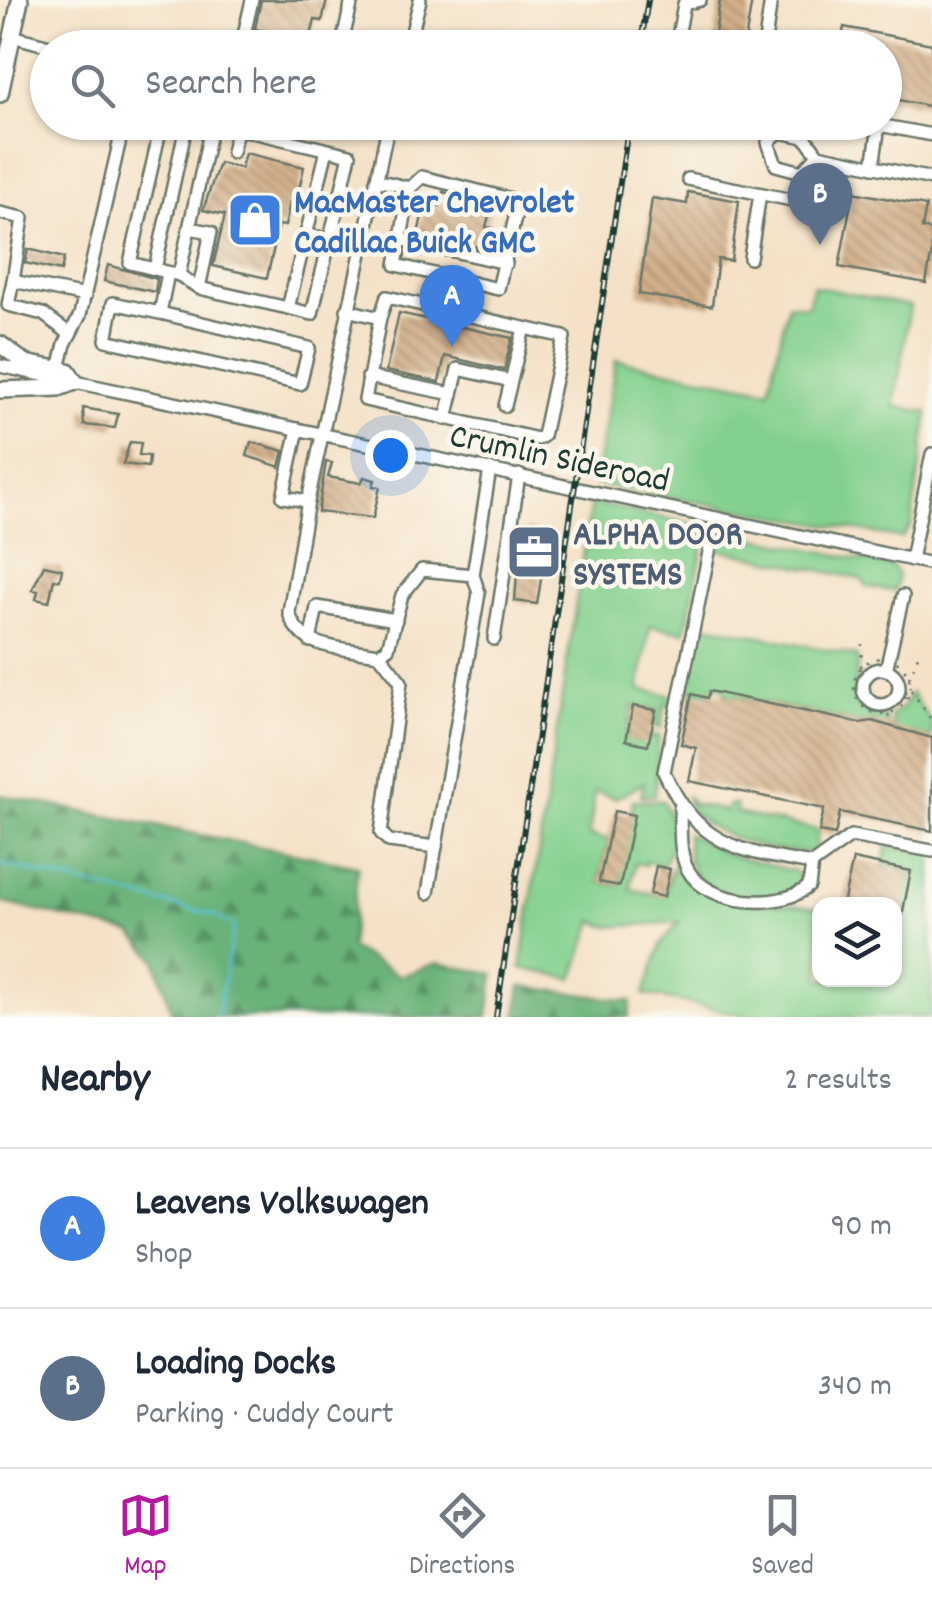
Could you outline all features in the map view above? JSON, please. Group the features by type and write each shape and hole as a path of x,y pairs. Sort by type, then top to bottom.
{"main road":[{"path":"0,94 20,0"},
{"path":"0,344 25,364 59,369 75,382"},
{"path":"0,390 14,386 59,388 75,382"}],"street":[{"path":"245,30 252,0"},
{"path":"345,30 352,0"},
{"path":"412,30 420,0"},
{"path":"679,30 684,4 700,0"},
{"path":"767,30 771,0"},
{"path":"12,36 30,41"},
{"path":"902,129 932,134"},
{"path":"59,369 85,296 120,140"},
{"path":"158,140 130,263 174,274 199,288 312,314 350,155 290,140"},
{"path":"155,269 183,140"},
{"path":"160,313 189,228 207,140"},
{"path":"232,152 235,140"},
{"path":"385,140 308,501 289,612 292,625 310,641 379,654 401,682 381,834 390,841 436,847"},
{"path":"769,140 776,165 802,172 818,155"},
{"path":"809,140 818,155 932,179"},
{"path":"873,167 878,140"},
{"path":"288,308 327,150"},
{"path":"422,177 519,201 501,286 495,290 399,268 394,260 399,239 410,188 422,177"},
{"path":"688,179 796,201"},
{"path":"376,180 410,188"},
{"path":"750,258 760,194"},
{"path":"0,212 24,218 8,305 44,314 70,334"},
{"path":"189,228 212,232 199,288"},
{"path":"307,234 360,246"},
{"path":"399,239 506,263"},
{"path":"13,280 85,296"},
{"path":"388,297 565,339 544,436 538,439 365,400 380,318 388,297"},
{"path":"114,304 160,313 309,348 300,384 106,340 114,304"},
{"path":"347,310 380,318"},
{"path":"505,406 524,328"},
{"name":"Crumlin Sideroad","path":"0,366 932,564"},
{"path":"446,419 458,370 511,380"},
{"path":"368,377 452,394"},
{"path":"298,429 284,497 308,501"},
{"path":"910,560 932,454"},
{"path":"428,893 479,592 473,575 490,469"},
{"path":"494,638 519,475"},
{"path":"716,518 664,772 680,807 682,855 689,873 705,889 739,898 783,899 809,886 812,864"},
{"path":"379,654 388,648 402,595 422,570 473,575"},
{"path":"887,665 902,596"},
{"path":"310,641 317,607 396,620"},
{"path":"680,807 717,840 762,855 812,864 852,836 932,851"}],"path":[{"path":"862,644 862,667 854,684 858,700 870,712 888,714 903,705 910,688"},
{"path":"918,656 909,678 910,688 932,721"},
{"path":"862,667 887,665 909,678"},
{"path":"888,714 892,730"}],"green space":[{"path":"813,286 910,306 894,406 928,412 911,526 902,538 594,484 616,360 769,390 788,304 808,306"},
{"path":"591,503 694,524 705,538 685,632 650,626 639,689 673,696 670,705 665,704 661,728 653,726 656,710 633,706 626,739 659,736 655,795 641,796 644,783 616,798 595,791 589,835 608,840 599,882 620,886 633,800 663,801 673,827 670,850 662,867 646,861 645,865 635,863 630,889 664,896 678,852 685,872 698,886 715,895 812,908 812,987 902,987 902,908 911,871 884,865 887,846 932,855 932,1017 753,1017 644,994 661,944 679,922 608,927 594,921 573,979 521,968"},
{"path":"727,532 892,566 898,575 895,591 867,587 861,579 717,549 719,537"},
{"path":"702,624 857,656 856,702 870,714 885,716 889,729 872,721 860,723 725,694 725,688 713,685 708,694 686,689"},
{"path":"911,693 932,723 932,738 894,730 891,715 903,707"},
{"path":"0,795 358,866 350,948 401,976 437,963 494,974 488,1017 173,1017 155,958 131,933 0,902"},
{"path":"687,797 694,804 726,811 729,804 736,805 736,813 818,830 816,850 783,851 720,832 692,810"},
{"path":"687,834 731,856 795,871 801,883 778,895 763,897 716,890 692,869"},
{"path":"521,986 631,1001 629,1017 517,1017"}],"building":[{"path":"261,0 327,0 322,21 315,20 312,30 255,29"},
{"path":"720,0 752,0 747,30 716,30"},
{"path":"902,38 932,44 932,107 902,101"},
{"name":"MacMaster Chevrolet Cadillac Buick GMC","path":"245,153 304,167 296,203 290,202 285,226 279,225 267,278 213,266 225,215 203,210 219,163 241,168"},
{"path":"443,192 492,204 486,227 493,228 488,249 418,234 425,203 440,206"},
{"path":"688,192 739,201 731,261 718,259 712,306 639,294 652,198 687,204"},
{"path":"853,192 926,206 922,228 931,230 932,251 926,283 839,267"},
{"path":"28,249 64,258 61,271 25,263"},
{"path":"108,265 157,279 155,292 104,281"},
{"path":"399,313 512,338 504,370 445,356 439,382 386,371"},
{"path":"83,408 118,414 115,428 84,425"},
{"path":"130,442 141,443 139,455 149,456 148,467 123,464"},
{"path":"251,442 284,451 280,467 247,456"},
{"path":"326,462 332,463 328,477 361,483 364,477 375,480 373,486 380,487 373,518 318,512"},
{"path":"529,529 548,536 537,604 515,601 520,532"},
{"path":"44,565 62,569 60,580 54,579 49,602 36,599 38,591 32,590"},
{"path":"709,691 860,723 872,721 932,738 932,831 840,812 835,835 819,832 824,809 689,781 696,748 681,744 692,694 707,698"},
{"path":"633,706 656,710 648,745 626,740"},
{"path":"614,811 634,815 620,886 599,882"},
{"path":"853,859 911,871 902,916 902,897 845,897"},
{"path":"656,866 670,869 664,897 650,894"}],"waterway":[{"path":"0,864 213,915 234,926 217,1017"}],"railway":[{"path":"643,30 648,0"},
{"path":"496,1017 626,140"}],"place":[{"name":"MacMaster Chevrolet Cadillac Buick GMC","path":"255,220"},
{"name":"Loading Docks","path":"820,245"},
{"name":"Leavens Volkswagen","path":"452,347"},
{"name":"ALPHA DOOR SYSTEMS","path":"534,552"}]}
